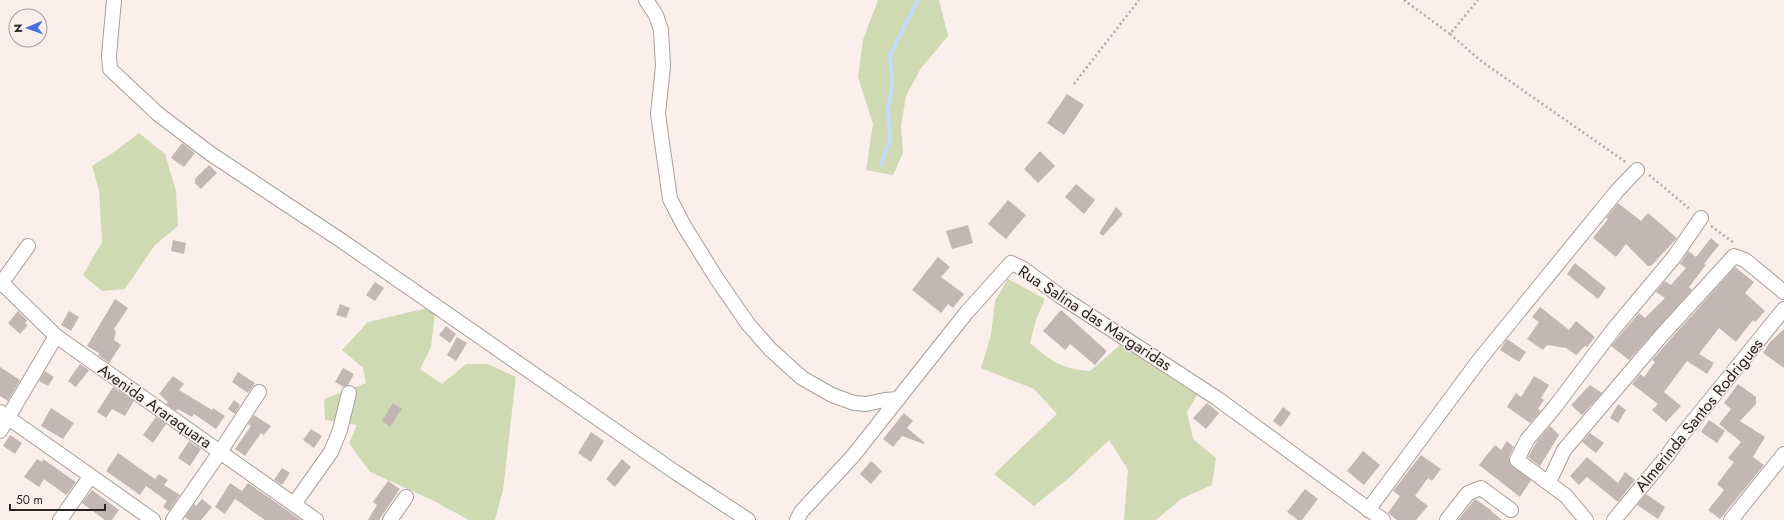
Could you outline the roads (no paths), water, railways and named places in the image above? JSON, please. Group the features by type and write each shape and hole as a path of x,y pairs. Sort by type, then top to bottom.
{"street":[{"path":"114,0 109,56 110,69 158,114 211,154 342,241 675,472 748,520"},
{"path":"646,0 656,15 661,30 663,66 658,114 670,199 684,226 717,279 748,324 770,349 802,378 832,395 854,404 866,404 898,399"},
{"path":"1368,510 1480,359 1617,191 1637,170"},
{"path":"1586,520 1566,496 1549,482 1517,460 1527,440 1554,408 1613,330 1674,257 1701,218"},
{"path":"0,285 28,246"},
{"path":"1549,482 1564,450 1661,336 1734,256 1745,260 1784,292"},
{"name":"Rua Salina das Margaridas","path":"898,399 972,307 1011,263 1022,268 1060,296 1218,399 1383,520"},
{"name":"Avenida Araraquara","path":"0,285 6,287 56,336 316,520"},
{"name":"Almerinda Santos Rodrigues","path":"1614,520 1784,309"},
{"path":"0,431 4,415 56,336"},
{"path":"173,520 259,392"},
{"path":"294,504 331,452 340,430 349,394"},
{"path":"797,520 801,512 853,456 898,399"},
{"path":"4,415 153,520"},
{"path":"1731,520 1784,454"},
{"path":"60,520 90,477"},
{"path":"1447,520 1468,493 1481,488 1511,510"},
{"path":"390,520 406,497"}],"waterway":[{"path":"881,165 890,138 888,109 892,84 890,55 918,0"}]}
